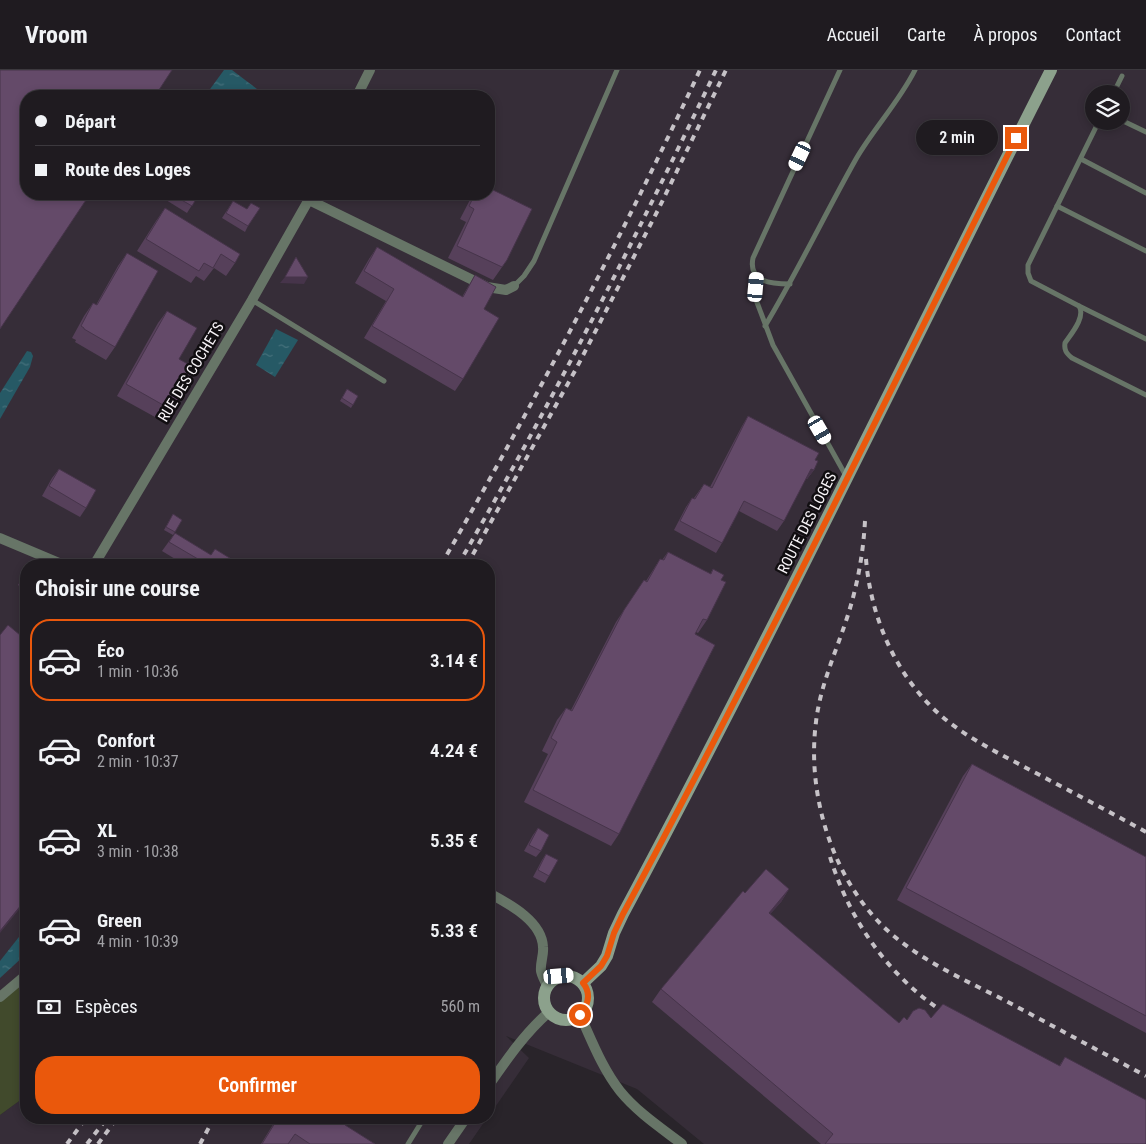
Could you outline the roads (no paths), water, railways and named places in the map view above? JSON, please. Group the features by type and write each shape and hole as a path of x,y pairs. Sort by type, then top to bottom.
{"street":[{"path":"360,90 370,70"},
{"name":"ROUTE DES LOGES","path":"583,983 601,966 607,956 614,933 623,914 690,790 1051,70"},
{"name":"RUE DES COCHETS","path":"98,559 252,300 308,200"},
{"path":"316,200 487,287 506,290 514,286"},
{"path":"0,538 50,559"},
{"path":"495,896 514,906 527,917 536,929 543,946 542,971 547,986"},
{"path":"569,975 583,983 588,995 587,1007 580,1015 566,1020 559,1019 549,1012 545,1006 544,995 550,981 559,976 569,975"},
{"path":"0,997 20,979"},
{"path":"495,1077 536,1023 549,1012"},
{"path":"580,1015 601,1062 621,1091 644,1114 682,1144"},
{"path":"448,1144 462,1124"}],"lane":[{"path":"514,286 534,262 617,70"},
{"path":"790,284 771,284 754,275 751,267 752,258 840,70"},
{"path":"765,326 790,284 857,157 907,85 915,70"},
{"path":"1118,85 1122,76"},
{"path":"1130,124 1146,132"},
{"path":"1095,130 1028,265 1028,273 1031,281 1146,339"},
{"path":"1080,159 1146,193"},
{"path":"1057,206 1146,251"},
{"path":"757,276 755,297 777,354 848,478"},
{"path":"252,300 384,381"},
{"path":"1079,306 1081,316 1064,348 1066,353 1072,358 1146,395"},
{"path":"408,1144 420,1124"}],"water":[{"path":"224,70 232,70 258,90 209,90"},
{"path":"276,329 298,340 275,377 256,365"},
{"path":"27,351 31,352 33,356 30,367 0,419 0,393"},
{"path":"20,936 20,960 0,978 0,961"}],"railway":[{"path":"444,559 510,443 576,320 700,70"},
{"path":"461,559 592,320 716,70"},
{"path":"470,559 576,369 658,210 726,70"},
{"path":"865,521 863,547 856,584 846,621 824,683 816,722 814,751 821,811 829,840 841,867 856,893 874,917 895,937 921,956 1146,1076"},
{"path":"866,559 869,582 881,628 902,670 916,690 932,707 950,723 980,743 1146,832"},
{"path":"830,857 849,905 876,948 910,986 951,1017"},
{"path":"67,1144 82,1124"},
{"path":"87,1144 102,1124"},
{"path":"98,1144 113,1124"},
{"path":"200,1144 211,1124"}]}
